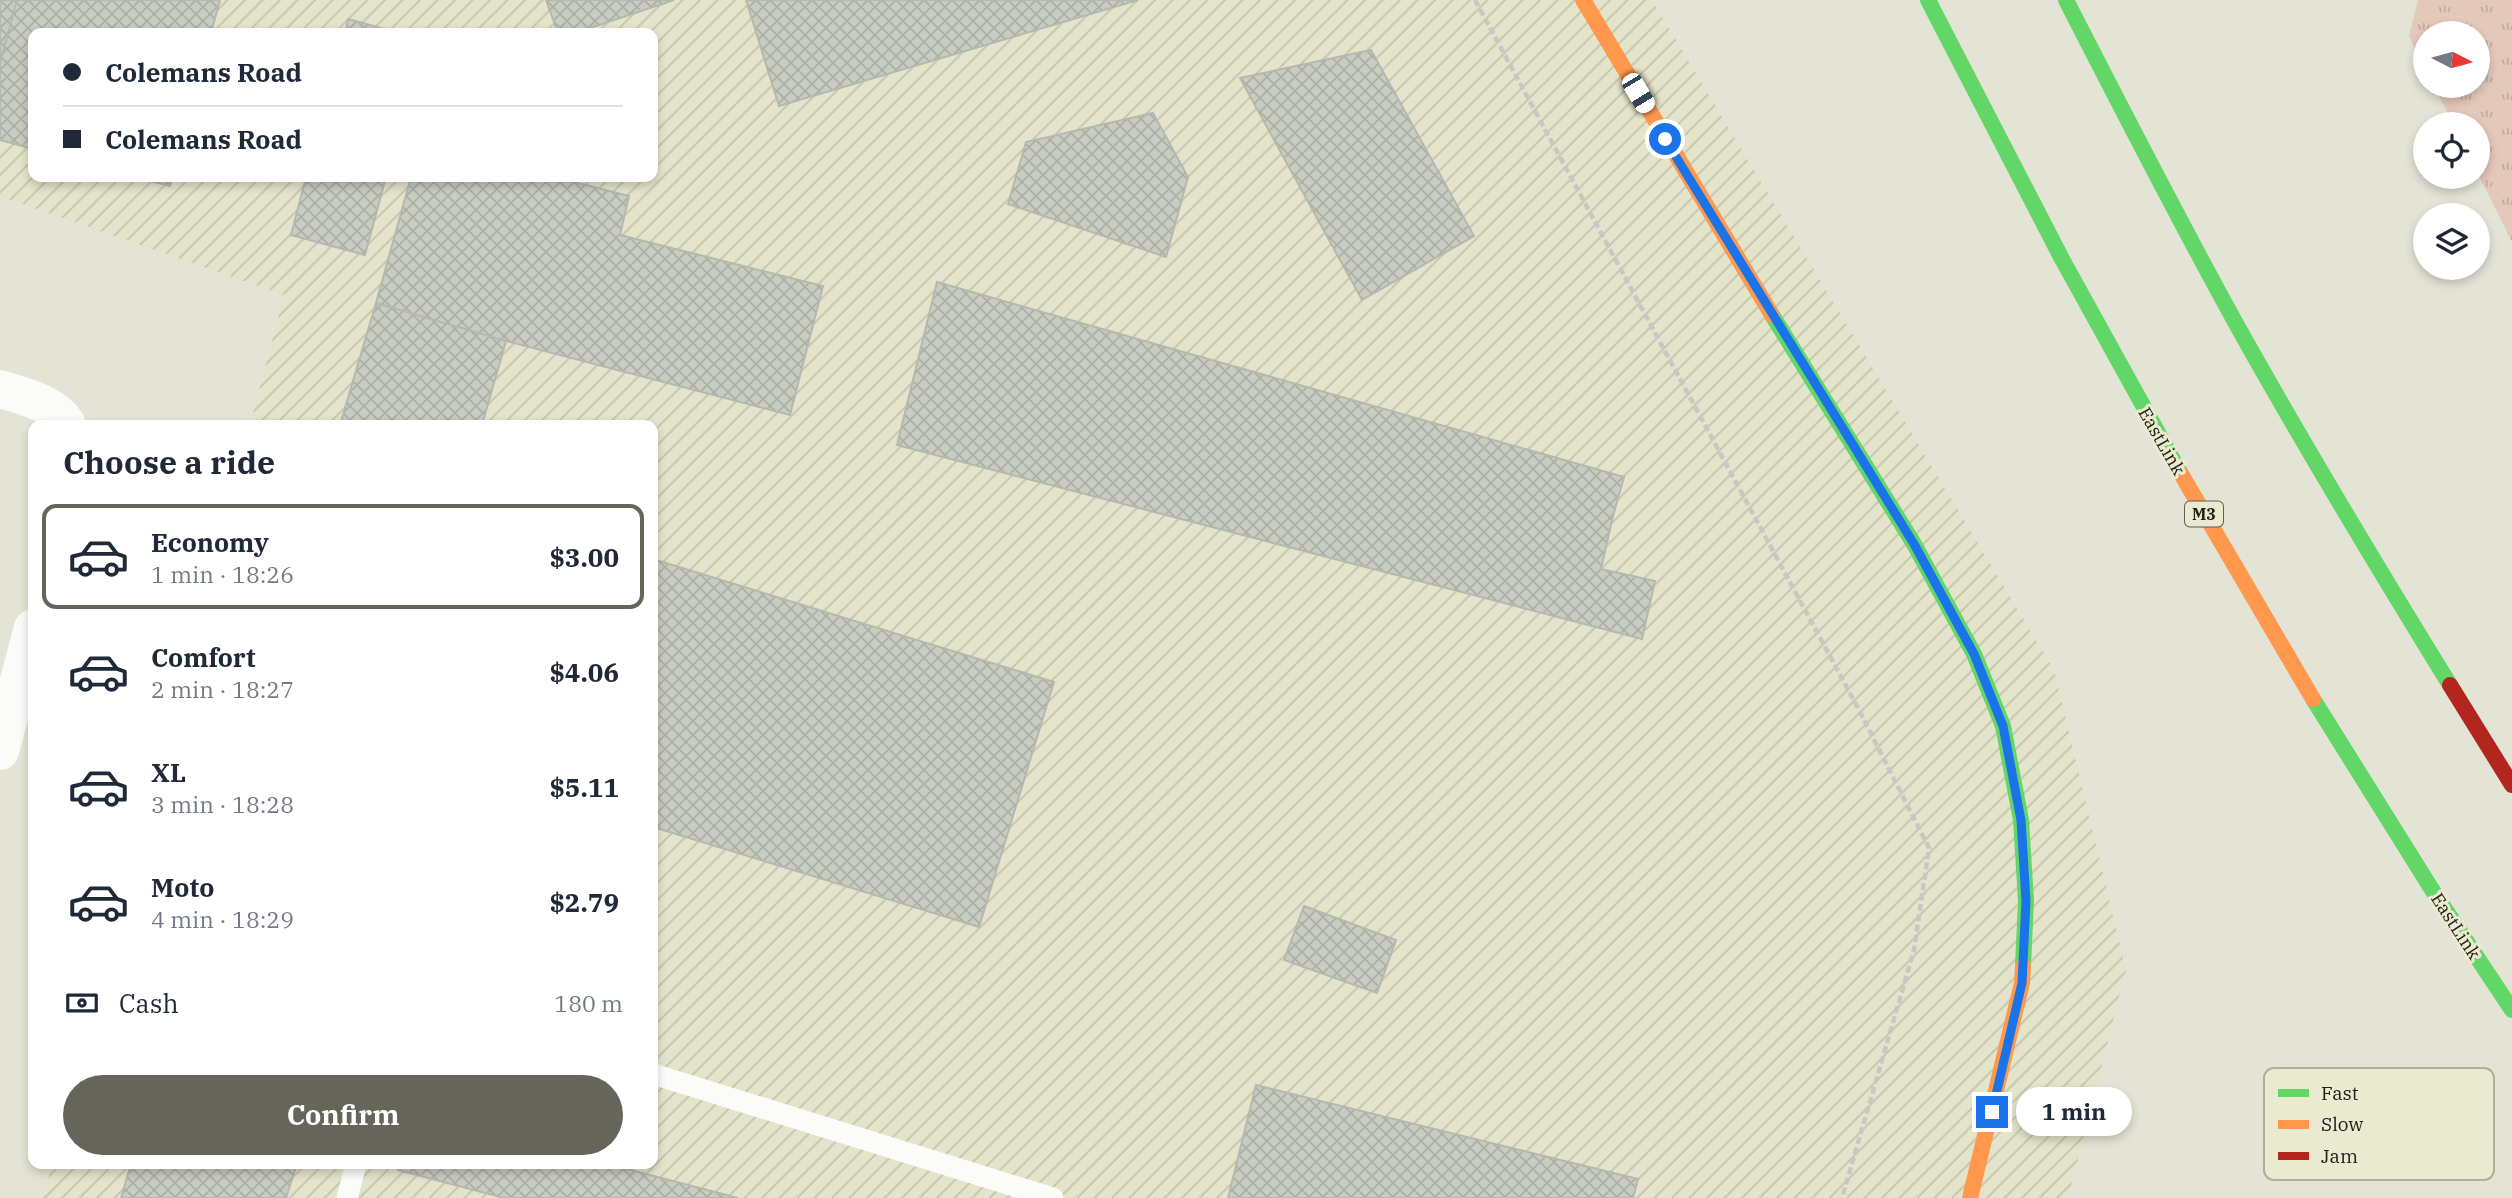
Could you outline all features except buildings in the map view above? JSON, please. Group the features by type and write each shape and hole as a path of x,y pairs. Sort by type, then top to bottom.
{"main road":[{"path":"1583,0 1720,230 1914,544 1974,654 2003,726 2021,820 2025,921 2022,983 1970,1198"},
{"name":"EastLink","path":"1928,0 1995,135 2098,328 2225,551 2335,735 2451,920 2512,1010"},
{"path":"2066,0 2208,272 2290,418 2417,633 2512,785"}],"street":[{"path":"0,389 29,398 61,414 64,420"},
{"path":"0,751 28,647"}],"lane":[{"path":"658,1076 1053,1198"},
{"path":"347,1198 355,1169"}],"path":[{"path":"1475,0 1858,708 1929,848 1914,950 1842,1198"}],"shaded area":[{"path":"0,0 1652,0 2054,670 2126,970 2068,1198 43,1198 51,1169 658,1169 658,420 251,420 284,295 0,196"}],"green space":[{"path":"2418,0 2512,0 2512,242 2486,189 2490,189 2490,112 2447,112 2440,98 2490,98 2490,21 2413,21 2413,44 2409,36"}],"traffic: fast":[{"path":"1928,0 2062,259 2177,467"},
{"path":"2066,0 2244,338 2450,685"},
{"path":"1772,315 1914,544 1974,654 2003,726 2021,820 2026,901 2023,966"},
{"path":"2313,699 2431,888 2512,1010"}],"traffic: slow":[{"path":"1583,0 1772,315"},
{"path":"2177,467 2313,699"},
{"path":"1970,1198 2022,983 2023,966"}],"traffic: jam":[{"path":"2450,685 2512,785"}],"route":[{"path":"1665,139 1914,544 1974,654 2003,726 2021,820 2026,901 2022,983 1992,1112"}]}
